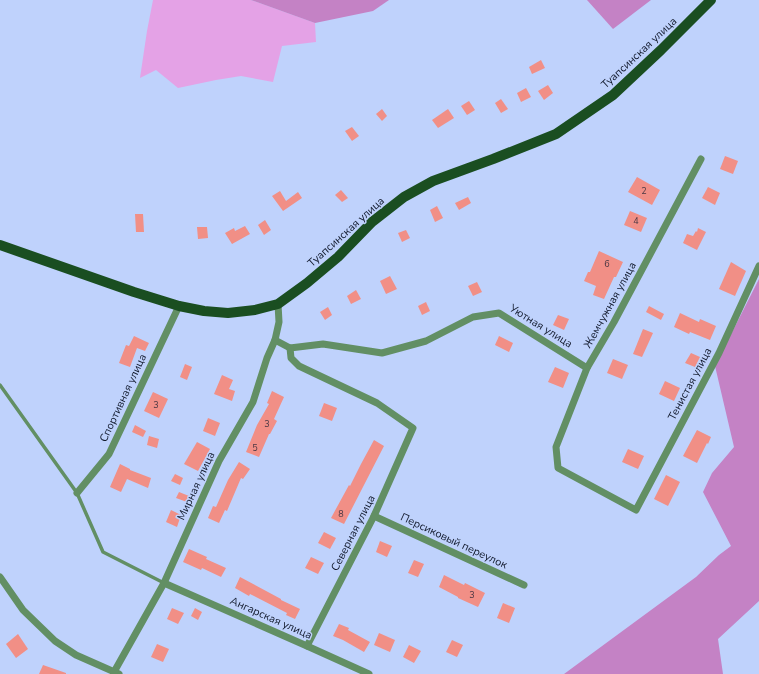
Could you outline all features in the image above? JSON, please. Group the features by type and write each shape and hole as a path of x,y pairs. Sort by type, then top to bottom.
{"main road":[{"name":"Туапсинская улица","path":"0,245 134,292 179,306 204,311 228,313 255,310 278,304 307,283 333,261 372,222 404,198 434,181 556,134 613,95 711,0"}],"street":[{"name":"Жемчужная улица","path":"558,468 556,447 587,368 614,322 701,159"},
{"name":"Тенистая улица","path":"558,468 636,510 719,353 759,266"},
{"name":"Мирная улица","path":"116,673 164,583 219,461 253,402 267,358 275,340 279,322 278,304"},
{"name":"Спортивная улица","path":"77,493 109,454 179,306"},
{"name":"Уютная улица","path":"290,348 323,344 382,353 426,341 474,317 499,313 587,368"},
{"path":"275,340 290,348"},
{"name":"Северная улица","path":"290,348 291,358 299,366 377,404 413,428 374,516 307,646"},
{"name":"Персиковый переулок","path":"374,516 524,585"},
{"path":"0,577 23,610 55,642 76,655 116,673"},
{"name":"Ангарская улица","path":"164,583 369,674"}],"lane":[{"path":"0,385 77,493 103,552 164,583"}],"shaded area":[{"path":"153,0 251,0 315,23 316,42 282,46 273,82 241,76 178,88 156,70 140,78"},
{"path":"251,0 389,0 373,11 315,23"},
{"path":"587,0 651,0 613,29"},
{"path":"759,279 759,601 718,639 723,674 564,674 696,577 719,555 731,546 703,492 712,473 734,447 715,366"}],"building":[{"path":"541,60 545,68 532,74 529,67"},
{"path":"548,85 553,93 544,100 538,91"},
{"path":"526,88 531,97 521,102 517,93"},
{"path":"501,99 508,109 501,113 495,103"},
{"path":"469,101 475,110 467,115 461,106"},
{"path":"382,109 387,116 382,121 376,114"},
{"path":"448,109 454,118 438,128 432,120"},
{"path":"352,127 359,136 352,141 345,131"},
{"path":"725,156 738,161 733,174 720,169"},
{"path":"637,177 660,190 652,205 628,192"},
{"path":"708,187 720,193 715,205 702,198"},
{"path":"341,190 348,198 342,202 335,195"},
{"path":"280,191 286,201 298,192 302,198 283,211 272,196"},
{"path":"468,197 471,203 459,210 455,203"},
{"path":"437,206 443,218 435,222 430,210"},
{"path":"630,211 647,218 641,232 624,225"},
{"path":"135,214 143,214 144,232 136,232"},
{"path":"265,220 271,230 264,235 258,225"},
{"path":"245,226 250,234 232,244 225,233 234,228 235,231"},
{"path":"197,227 207,227 208,238 198,239"},
{"path":"698,228 706,232 697,250 683,243 687,234 693,236 696,231 697,232"},
{"path":"406,230 410,238 402,242 398,233"},
{"path":"599,251 623,262 604,299 593,295 596,286 584,281 588,272 590,272"},
{"path":"731,262 746,271 735,296 719,289"},
{"path":"390,276 397,289 386,294 380,281"},
{"path":"477,282 482,292 473,296 468,286"},
{"path":"356,290 361,299 351,304 347,296"},
{"path":"426,302 430,311 422,315 418,306"},
{"path":"649,306 664,314 661,320 646,312"},
{"path":"328,307 332,315 325,320 320,312"},
{"path":"680,313 699,322 700,319 716,326 710,340 690,332 689,334 674,327"},
{"path":"558,315 569,319 564,330 553,325"},
{"path":"643,329 653,333 642,357 633,354"},
{"path":"134,336 149,343 145,351 137,348 130,367 119,363 126,345 129,346"},
{"path":"499,336 513,343 509,352 495,345"},
{"path":"691,353 700,357 695,367 685,363"},
{"path":"613,359 628,365 622,379 607,373"},
{"path":"185,364 192,367 187,380 180,377"},
{"path":"555,367 569,373 563,388 548,382"},
{"path":"222,375 233,380 229,389 235,391 232,401 214,394"},
{"path":"665,381 680,388 674,401 659,394"},
{"path":"272,391 284,397 274,419 277,421 269,434 259,457 246,452 257,425 269,404 267,403"},
{"path":"153,392 168,399 159,418 144,411"},
{"path":"324,403 337,408 332,421 319,416"},
{"path":"208,418 220,423 215,436 203,431"},
{"path":"135,425 146,431 143,437 132,432"},
{"path":"697,430 711,437 697,463 683,456"},
{"path":"149,436 159,439 157,448 147,445"},
{"path":"374,440 384,446 344,524 331,518"},
{"path":"197,442 210,449 198,471 184,464"},
{"path":"628,449 644,456 638,469 622,462"},
{"path":"239,462 250,469 243,479 241,478 227,511 225,510 219,523 208,518 213,506 216,507 228,480"},
{"path":"120,464 130,470 151,478 148,488 127,479 121,492 110,487"},
{"path":"175,474 183,478 180,485 171,481"},
{"path":"666,475 680,482 668,506 654,499"},
{"path":"179,492 189,496 187,502 176,498"},
{"path":"171,510 181,515 177,527 166,522"},
{"path":"324,532 336,538 330,549 318,543"},
{"path":"380,541 392,546 387,557 376,552"},
{"path":"189,549 226,568 221,577 202,568 201,570 183,562"},
{"path":"311,557 324,563 318,574 305,568"},
{"path":"414,560 424,564 418,577 408,573"},
{"path":"444,575 485,593 478,607 439,587"},
{"path":"240,577 300,609 295,619 286,615 287,613 235,588"},
{"path":"503,603 515,608 509,623 497,618"},
{"path":"172,608 184,613 178,624 167,619"},
{"path":"195,608 202,612 198,620 191,616"},
{"path":"339,624 349,628 348,630 370,642 364,652 333,636"},
{"path":"379,633 395,640 390,652 374,645"},
{"path":"18,634 28,649 16,658 6,644"},
{"path":"452,640 463,645 457,657 446,652"},
{"path":"157,644 169,649 163,662 151,657"},
{"path":"409,645 421,651 414,663 403,657"},
{"path":"43,665 66,673 66,674 39,674"}]}
